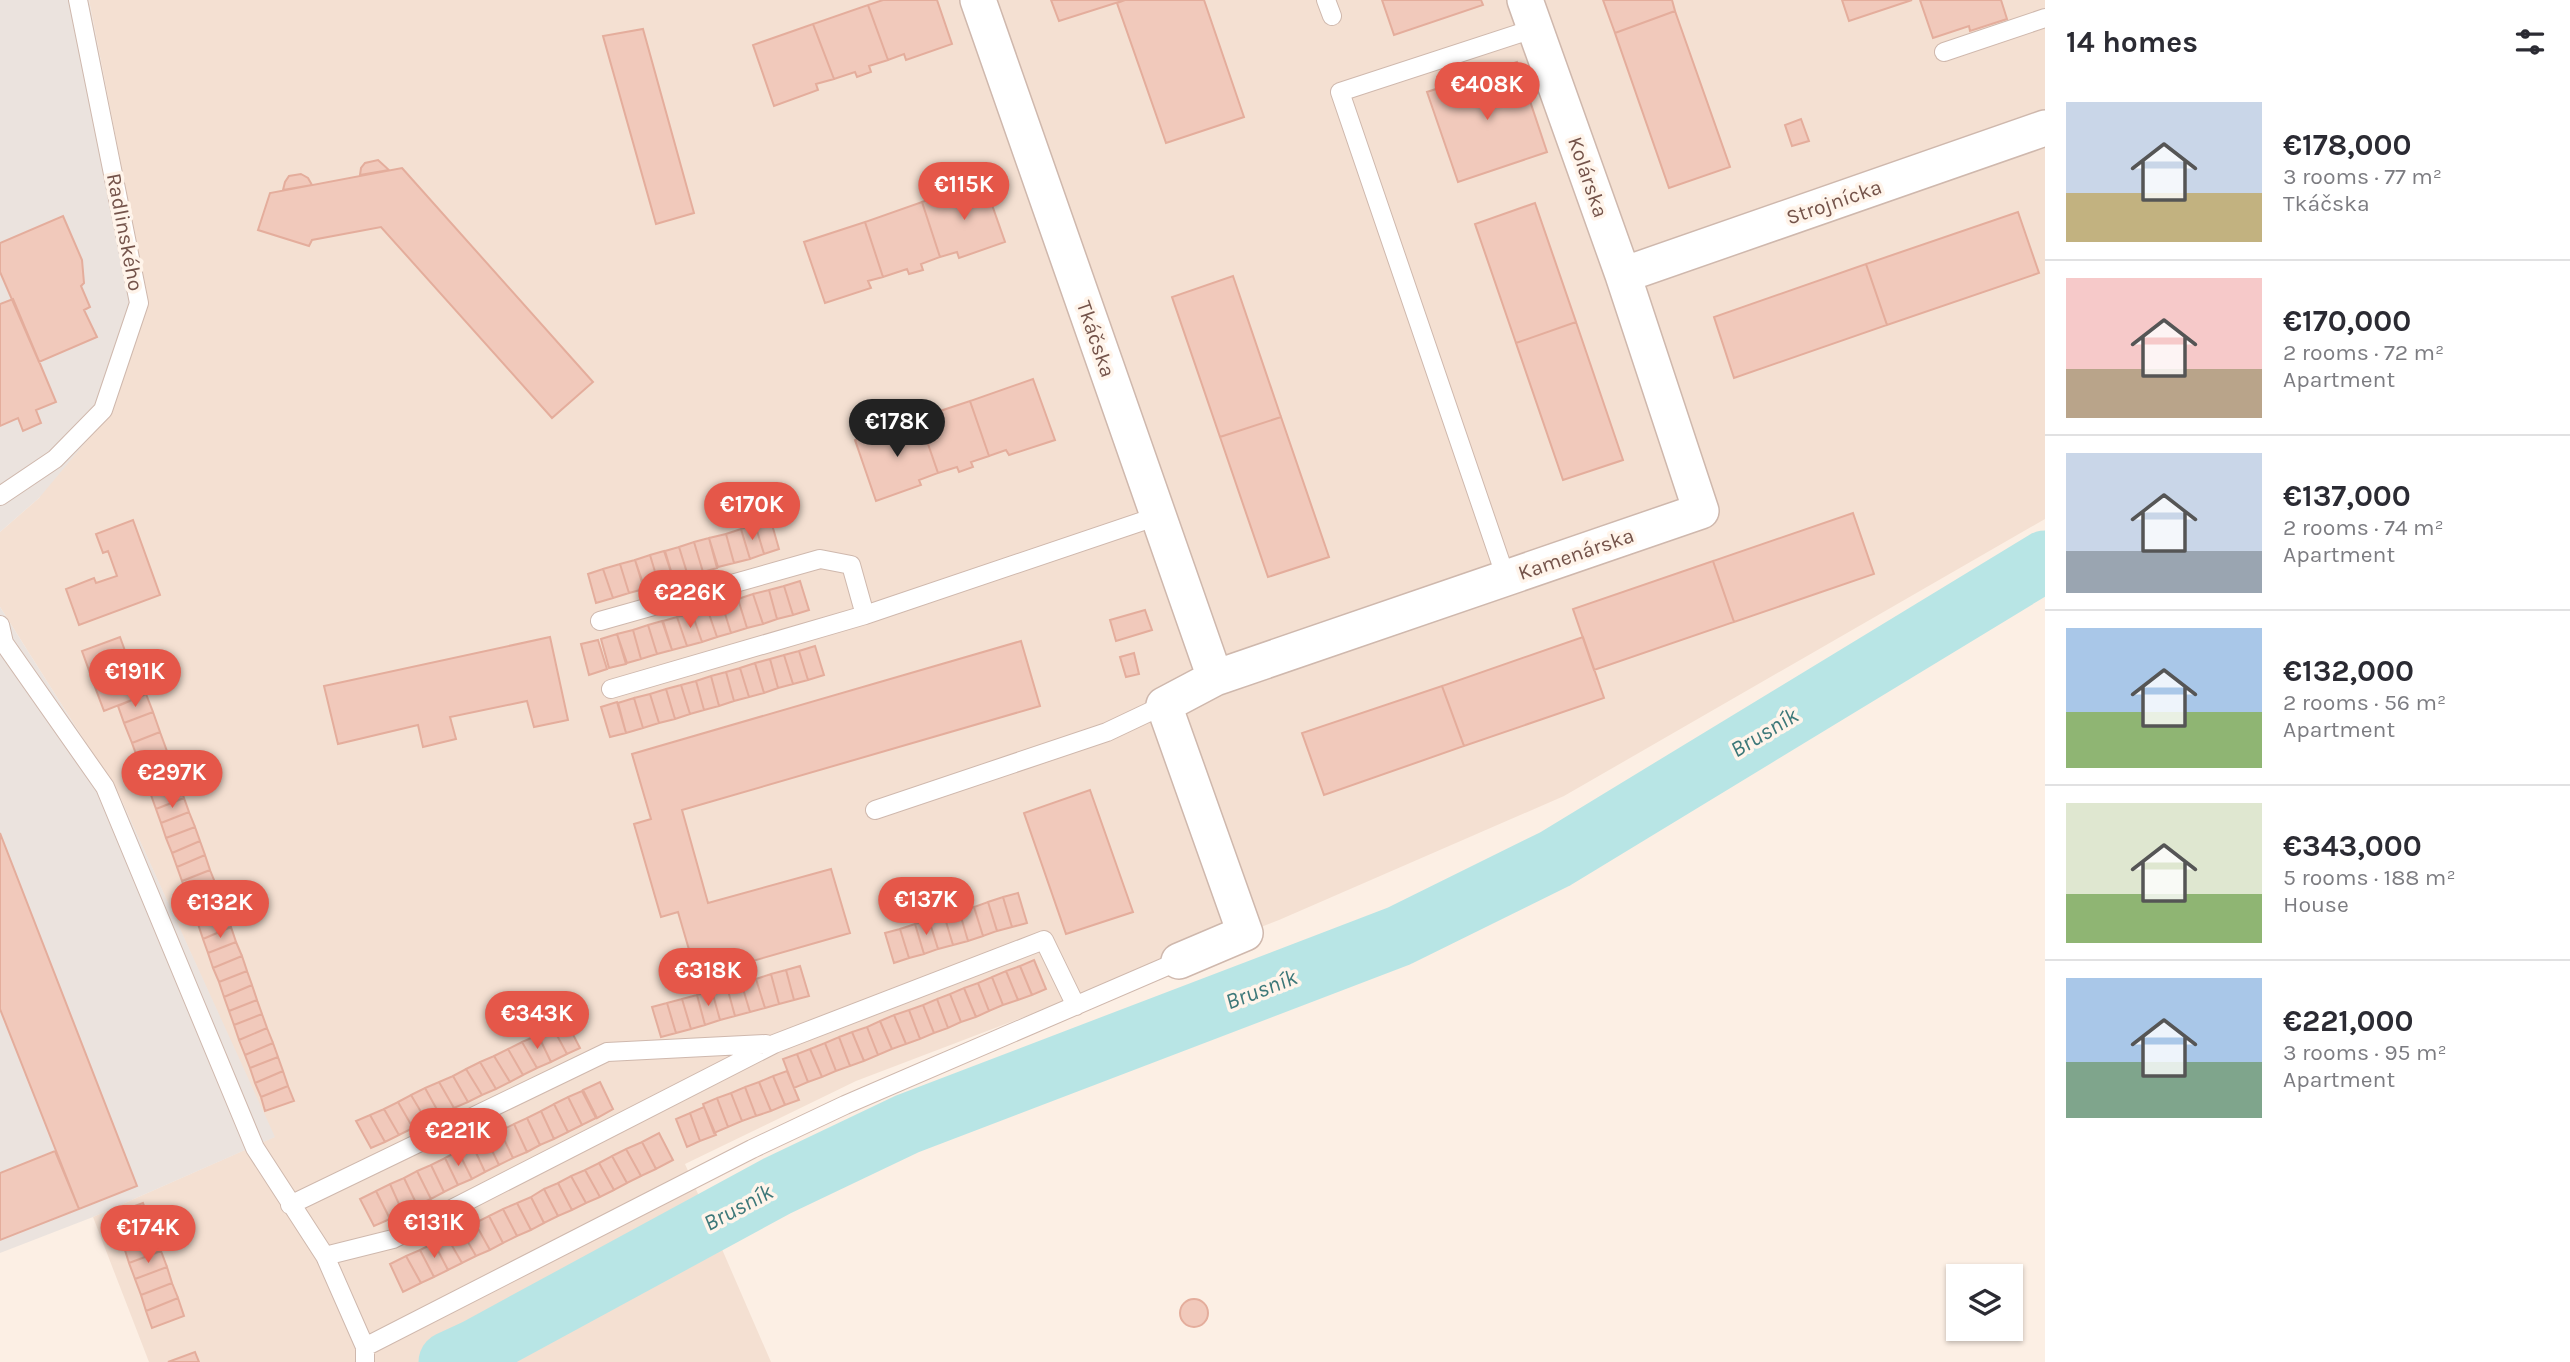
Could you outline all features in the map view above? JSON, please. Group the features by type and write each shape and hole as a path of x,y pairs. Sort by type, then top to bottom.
{"street":[{"name":"Tkáčska","path":"978,0 1215,678"},
{"name":"Kolárska","path":"1530,14 1623,275"},
{"name":"Strojnícka","path":"1623,275 2045,128"},
{"name":"Kamenárska","path":"1164,705 1215,678 1702,511 1623,275"},
{"path":"1164,705 1245,933 1180,961"}],"lane":[{"name":"Radlinského","path":"0,496 55,459 103,410 139,303 78,0"},
{"path":"1506,578 1340,92 1530,14"},
{"path":"1944,52 2045,18"},
{"path":"611,689 865,615 1158,516"},
{"path":"600,621 820,559 851,565 865,615"},
{"path":"0,625 4,643 105,787 255,1148 325,1256 365,1355 752,1149 845,1105 1180,961"},
{"path":"875,810 1107,732 1164,705"},
{"path":"325,1256 393,1239 774,1044 1044,940 1076,1006"},
{"path":"290,1205 607,1052 774,1044"}],"shaded area":[{"path":"0,0 89,0 148,304 110,413 39,498 0,532"},
{"path":"89,0 2045,0 2045,519 1564,796 1279,920 856,1081 685,1164 771,1362 149,1362 93,1217 274,1137 120,797 0,607 0,532 39,498 148,304"},
{"path":"0,607 120,797 275,1137 93,1217 0,1253"}],"building":[{"path":"883,0 937,0 952,44 906,60 904,54 888,60 868,5"},
{"path":"1051,0 1125,0 1059,21"},
{"path":"1125,0 1204,0 1244,117 1166,143 1117,3"},
{"path":"1382,0 1481,0 1483,5 1394,35"},
{"path":"1603,0 1672,0 1675,11 1615,33"},
{"path":"1842,0 1912,0 1849,21"},
{"path":"1920,0 2001,0 2007,19 1970,31 1969,26 1933,38"},
{"path":"868,5 888,60 869,66 871,72 857,77 855,72 834,79 813,24"},
{"path":"1675,11 1730,167 1669,188 1615,33"},
{"path":"813,24 834,79 816,84 818,90 774,106 753,45"},
{"path":"643,29 694,213 656,224 603,36"},
{"path":"1517,62 1547,152 1458,182 1427,92"},
{"path":"1801,119 1809,141 1792,146 1785,125"},
{"path":"378,160 389,170 360,175 365,163"},
{"path":"402,168 593,382 552,418 381,227 312,240 309,246 258,230 270,193"},
{"path":"301,174 308,178 312,185 283,190 289,176"},
{"path":"984,182 1005,242 959,258 957,252 940,257 922,202"},
{"path":"922,202 940,257 921,264 923,270 909,274 907,269 883,277 865,222"},
{"path":"1535,203 1576,322 1516,343 1475,224"},
{"path":"2018,212 2039,273 1887,325 1866,264"},
{"path":"63,216 82,260 84,283 81,286 90,307 84,310 97,337 39,362 0,272 0,243"},
{"path":"865,222 883,277 868,281 871,288 825,303 804,242"},
{"path":"1866,264 1887,325 1734,378 1714,317"},
{"path":"1233,276 1281,417 1220,437 1172,297"},
{"path":"13,299 56,402 36,410 41,423 23,431 18,418 0,426 0,304"},
{"path":"1576,322 1623,460 1563,480 1516,343"},
{"path":"1033,379 1055,440 1009,455 1006,450 989,456 970,401"},
{"path":"970,401 989,456 971,462 973,467 959,472 957,467 938,473 919,418"},
{"path":"1281,417 1329,557 1268,577 1220,437"},
{"path":"919,418 938,473 919,480 921,485 876,501 855,440"},
{"path":"1853,513 1874,574 1734,622 1713,561"},
{"path":"133,520 160,595 79,625 66,589 94,578 96,583 117,576 108,551 103,553 96,534"},
{"path":"771,521 779,549 764,554 755,524"},
{"path":"755,524 764,554 750,559 741,529"},
{"path":"741,529 750,559 734,563 726,534"},
{"path":"726,534 734,563 718,567 709,538"},
{"path":"709,538 717,568 703,572 694,542"},
{"path":"694,542 703,572 688,576 679,547"},
{"path":"679,547 688,576 674,581 665,551"},
{"path":"664,551 674,581 659,585 650,555"},
{"path":"650,555 659,585 645,589 635,560"},
{"path":"635,560 644,589 629,593 620,564"},
{"path":"1713,561 1734,622 1594,670 1573,609"},
{"path":"620,564 629,593 613,598 603,569"},
{"path":"603,569 613,598 596,603 588,574"},
{"path":"800,581 809,610 793,615 784,586"},
{"path":"784,586 793,615 777,619 769,590"},
{"path":"769,590 777,619 763,624 753,594"},
{"path":"753,594 763,624 747,628 738,599"},
{"path":"738,599 747,628 731,633 722,604"},
{"path":"722,604 731,633 717,637 707,608"},
{"path":"707,608 717,637 702,642 692,613"},
{"path":"1145,610 1152,630 1116,641 1110,620"},
{"path":"692,613 702,642 687,646 677,617"},
{"path":"677,617 687,646 672,650 663,621"},
{"path":"662,621 672,650 657,654 648,625"},
{"path":"648,625 657,654 641,659 633,630"},
{"path":"633,630 641,659 627,663 617,634"},
{"path":"617,634 626,664 609,668 601,639"},
{"path":"120,637 133,673 95,687 82,651"},
{"path":"550,637 568,720 534,727 527,701 450,717 456,739 423,747 418,725 338,744 324,686"},
{"path":"1583,637 1604,698 1464,746 1442,686"},
{"path":"598,640 607,669 589,675 581,644"},
{"path":"1021,641 1040,706 682,810 708,903 831,869 850,933 697,977 678,912 661,917 634,824 651,819 632,754"},
{"path":"815,646 824,675 808,680 799,651"},
{"path":"799,651 808,680 793,684 784,655"},
{"path":"1134,653 1139,674 1126,677 1120,657"},
{"path":"784,655 793,684 778,688 770,659"},
{"path":"770,659 778,688 764,693 755,663"},
{"path":"755,663 764,693 749,697 740,668"},
{"path":"740,668 749,697 734,701 726,672"},
{"path":"726,672 734,701 719,706 711,676"},
{"path":"133,673 142,696 104,711 95,687"},
{"path":"711,676 719,706 704,710 696,681"},
{"path":"696,681 704,710 690,714 681,685"},
{"path":"681,685 690,714 675,719 666,689"},
{"path":"1442,686 1464,746 1324,795 1302,733"},
{"path":"666,689 675,719 659,723 650,694"},
{"path":"146,694 153,712 124,723 118,706"},
{"path":"650,694 659,723 643,728 634,698"},
{"path":"634,698 643,728 626,733 618,703"},
{"path":"617,702 626,733 610,737 601,707"},
{"path":"153,712 160,732 132,743 124,723"},
{"path":"160,732 168,754 140,765 132,743"},
{"path":"168,754 174,770 146,781 140,765"},
{"path":"174,770 184,798 156,809 146,781"},
{"path":"1090,790 1133,912 1066,934 1024,813"},
{"path":"184,798 189,812 161,823 156,809"},
{"path":"189,812 195,827 166,838 161,823"},
{"path":"195,827 200,841 172,853 166,838"},
{"path":"0,833 137,1186 79,1209 0,1009"},
{"path":"200,841 205,855 177,867 172,853"},
{"path":"205,855 210,870 182,881 177,867"},
{"path":"210,870 216,885 188,896 182,881"},
{"path":"216,885 221,899 192,910 188,896"},
{"path":"1018,893 1027,923 1012,927 1003,897"},
{"path":"1003,897 1012,927 997,931 988,902"},
{"path":"221,899 226,913 198,924 192,910"},
{"path":"988,902 997,931 983,936 974,907"},
{"path":"974,907 983,936 968,941 959,910"},
{"path":"959,910 968,941 953,945 944,915"},
{"path":"226,913 231,927 203,939 198,924"},
{"path":"944,915 953,945 938,949 929,920"},
{"path":"929,920 938,949 924,954 915,924"},
{"path":"915,924 924,954 909,958 900,929"},
{"path":"231,927 236,942 208,953 203,939"},
{"path":"900,929 909,958 894,963 885,933"},
{"path":"236,942 242,956 213,968 208,953"},
{"path":"242,956 247,971 219,982 213,968"},
{"path":"1034,960 1046,989 1032,995 1020,966"},
{"path":"800,966 809,996 794,1000 786,970"},
{"path":"1020,966 1032,995 1018,1000 1006,971"},
{"path":"786,970 794,1000 779,1004 771,974"},
{"path":"247,971 252,985 224,997 219,982"},
{"path":"1006,971 1018,1000 1003,1005 992,977"},
{"path":"771,974 779,1004 765,1008 756,979"},
{"path":"992,977 1003,1005 989,1011 978,983"},
{"path":"756,979 765,1008 750,1012 741,982"},
{"path":"741,982 750,1012 735,1016 727,987"},
{"path":"978,983 989,1011 976,1017 964,988"},
{"path":"252,985 257,1000 229,1011 224,997"},
{"path":"727,987 735,1016 720,1020 712,991"},
{"path":"964,988 976,1017 961,1022 950,994"},
{"path":"712,991 720,1020 705,1025 697,995"},
{"path":"950,994 961,1022 948,1028 937,999"},
{"path":"697,995 705,1025 691,1029 682,999"},
{"path":"682,999 691,1029 676,1033 667,1003"},
{"path":"937,999 948,1028 934,1033 923,1005"},
{"path":"257,1000 262,1014 234,1025 229,1011"},
{"path":"667,1003 676,1033 661,1037 652,1007"},
{"path":"923,1005 934,1033 920,1039 909,1010"},
{"path":"909,1010 920,1039 906,1044 894,1015"},
{"path":"262,1014 267,1028 239,1040 234,1025"},
{"path":"894,1015 906,1044 892,1049 880,1021"},
{"path":"566,1021 580,1048 567,1054 553,1028"},
{"path":"880,1021 892,1049 878,1055 867,1027"},
{"path":"867,1027 878,1055 864,1061 852,1032"},
{"path":"267,1028 273,1043 245,1055 239,1040"},
{"path":"553,1028 567,1054 551,1062 538,1035"},
{"path":"852,1032 864,1061 850,1066 839,1037"},
{"path":"538,1035 551,1062 537,1068 522,1042"},
{"path":"839,1037 850,1066 836,1071 825,1043"},
{"path":"522,1042 537,1068 523,1075 508,1049"},
{"path":"273,1043 278,1057 250,1068 245,1055"},
{"path":"825,1043 836,1071 822,1077 810,1049"},
{"path":"508,1049 523,1075 510,1082 494,1056"},
{"path":"810,1049 822,1077 808,1082 797,1054"},
{"path":"797,1054 808,1082 794,1088 783,1059"},
{"path":"494,1056 510,1082 496,1089 480,1062"},
{"path":"278,1057 283,1071 255,1083 250,1068"},
{"path":"480,1062 496,1089 482,1095 466,1069"},
{"path":"466,1069 482,1095 468,1102 453,1076"},
{"path":"283,1071 288,1086 261,1097 255,1083"},
{"path":"787,1071 799,1100 785,1105 773,1076"},
{"path":"453,1076 468,1102 454,1108 439,1082"},
{"path":"773,1076 785,1105 771,1111 759,1082"},
{"path":"439,1082 454,1108 440,1115 425,1088"},
{"path":"600,1082 613,1109 597,1118 583,1090"},
{"path":"759,1082 771,1111 756,1116 745,1087"},
{"path":"288,1086 294,1101 265,1111 261,1097"},
{"path":"745,1087 756,1116 742,1121 731,1093"},
{"path":"425,1088 440,1115 427,1122 411,1095"},
{"path":"582,1091 596,1118 582,1125 568,1097"},
{"path":"731,1093 742,1121 728,1127 717,1098"},
{"path":"411,1095 427,1122 413,1128 398,1102"},
{"path":"568,1097 582,1125 568,1132 554,1104"},
{"path":"717,1098 728,1127 714,1133 703,1104"},
{"path":"398,1102 413,1128 399,1135 384,1109"},
{"path":"554,1104 568,1132 554,1139 541,1111"},
{"path":"704,1107 716,1135 700,1141 690,1113"},
{"path":"384,1109 399,1135 385,1142 370,1115"},
{"path":"541,1111 554,1139 540,1145 527,1118"},
{"path":"690,1113 700,1141 687,1147 676,1119"},
{"path":"370,1115 385,1142 371,1148 356,1121"},
{"path":"527,1118 540,1145 527,1152 514,1124"},
{"path":"514,1124 527,1152 513,1158 500,1131"},
{"path":"500,1131 513,1158 499,1165 486,1138"},
{"path":"659,1133 673,1160 656,1169 642,1142"},
{"path":"486,1138 499,1165 485,1172 472,1144"},
{"path":"642,1142 656,1169 641,1176 626,1149"},
{"path":"472,1144 485,1172 472,1179 458,1151"},
{"path":"626,1149 641,1176 627,1183 612,1156"},
{"path":"55,1151 79,1209 0,1240 0,1173"},
{"path":"458,1151 472,1179 458,1185 445,1158"},
{"path":"612,1156 627,1183 614,1190 599,1163"},
{"path":"445,1158 458,1185 444,1192 431,1165"},
{"path":"599,1163 614,1190 600,1197 585,1170"},
{"path":"431,1165 444,1192 431,1199 417,1171"},
{"path":"585,1170 600,1197 586,1203 571,1176"},
{"path":"417,1171 431,1199 417,1205 404,1178"},
{"path":"571,1176 586,1203 572,1210 558,1183"},
{"path":"404,1178 417,1205 403,1213 390,1184"},
{"path":"558,1183 572,1210 558,1216 544,1189"},
{"path":"390,1184 403,1213 390,1219 376,1191"},
{"path":"544,1189 558,1216 544,1223 531,1197"},
{"path":"376,1191 390,1219 374,1226 360,1199"},
{"path":"531,1197 544,1223 531,1230 517,1203"},
{"path":"143,1203 149,1219 118,1231 112,1214"},
{"path":"517,1203 531,1230 517,1236 503,1209"},
{"path":"503,1209 517,1236 503,1243 489,1216"},
{"path":"489,1216 503,1243 490,1250 475,1223"},
{"path":"149,1219 156,1235 124,1247 118,1231"},
{"path":"475,1223 490,1250 476,1256 461,1230"},
{"path":"461,1230 476,1256 462,1263 447,1237"},
{"path":"156,1235 161,1251 129,1263 124,1247"},
{"path":"447,1237 462,1263 448,1270 434,1243"},
{"path":"434,1243 448,1270 434,1277 420,1250"},
{"path":"420,1250 434,1277 421,1283 406,1256"},
{"path":"161,1251 167,1267 135,1279 129,1263"},
{"path":"406,1256 421,1283 403,1292 390,1264"},
{"path":"167,1267 172,1283 141,1295 135,1279"},
{"path":"172,1283 178,1298 146,1311 141,1295"},
{"path":"178,1298 184,1316 152,1328 146,1311"},
{"path":"1194,1299 1204,1303 1208,1313 1204,1323 1194,1327 1184,1323 1180,1313 1184,1303"},
{"path":"195,1352 199,1362 168,1362"}],"waterway":[{"name":"Brusník","path":"449,1362 777,1186 907,1124 1399,936 1555,859 2045,561"}]}
